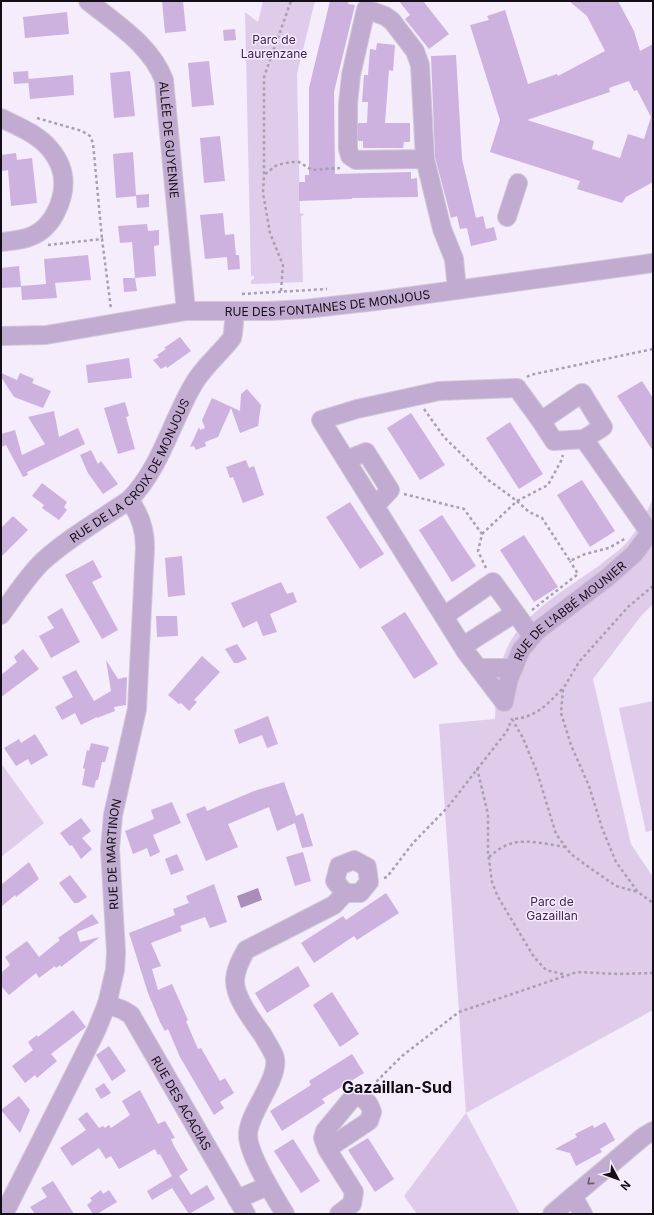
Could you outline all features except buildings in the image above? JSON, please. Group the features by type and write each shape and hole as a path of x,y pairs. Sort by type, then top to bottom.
{"street":[{"name":"ALLÉE DE GUYENNE","path":"88,1 142,45 152,57 164,80 186,311"},
{"path":"425,159 356,160 350,156 348,150 348,104 351,75 367,5 392,21 415,51 420,64 425,159 442,229 454,259 457,289"},
{"path":"1,118 21,128 50,148 57,158 64,177 64,189 61,204 52,221 34,235 1,242"},
{"path":"507,217 518,183"},
{"name":"RUE DES FONTAINES DE MONJOUS","path":"1,336 46,335 186,311 305,309 376,301 653,263"},
{"name":"RUE DE LA CROIX DE MONJOUS","path":"1,615 26,580 41,563 57,549 129,500 139,490 148,477 193,385 203,368 232,338 235,311"},
{"path":"504,702 463,646 321,420 357,409 439,391 517,388 554,440 577,439 603,427 582,393 541,421"},
{"path":"577,439 649,530"},
{"path":"346,460 366,452 390,490 375,506"},
{"name":"RUE DE MARTINON","path":"4,1214 96,1031 108,1004 114,977 116,952 110,849 111,832 137,709 145,546 143,526 134,506 129,500"},
{"name":"RUE DE L'ABBÉ MOUNIER","path":"504,702 509,679 521,650 537,630 608,577 634,554 649,530"},
{"path":"444,616 493,582 532,636"},
{"path":"463,646 518,616"},
{"path":"478,668 514,668"},
{"path":"285,1214 268,1186 250,1146 248,1134 251,1122 273,1073 275,1059 270,1047 236,993 235,980 239,963 246,950 334,905 345,893 360,893 369,882 367,867 354,860 339,866 335,881 345,893"},
{"name":"RUE DES ACACIAS","path":"108,1004 131,1015 241,1207"},
{"path":"327,1149 369,1121 372,1112 369,1103 363,1098 354,1096 325,1131 323,1138 327,1149 354,1192 352,1204 339,1214"},
{"path":"552,1214 643,1137 653,1131"},
{"path":"241,1207 268,1186"},
{"path":"573,1196 583,1214"}],"path":[{"path":"281,291 283,265 270,233 263,193 264,77 291,1"},
{"path":"264,175 278,165 291,162 299,162 312,170 342,168 350,156"},
{"path":"34,235 41,246 102,239 113,323"},
{"path":"517,388 530,374 653,349"},
{"path":"415,396 444,437 487,479 517,501 529,512 542,518 578,574 518,616"},
{"path":"483,561 478,551 482,534 517,501 548,485 561,461 577,439"},
{"path":"390,490 464,508 482,534"},
{"path":"570,561 585,554 609,548 649,530"},
{"path":"512,719 523,718 544,707 563,689 579,662 628,607 653,586"},
{"path":"563,689 561,713 571,745 589,786 602,828 616,862 638,892 653,903"},
{"path":"504,702 523,738 537,772 556,834 571,854 616,886 638,892"},
{"path":"369,882 386,877 414,843 447,808 507,731 512,719"},
{"path":"477,768 488,814 488,857 492,882 498,897 534,957 546,970 566,975"},
{"path":"488,857 514,842 538,842 566,847"},
{"path":"369,1103 376,1082 402,1056 459,1012 577,972 617,974 653,973"}],"green space":[{"name":"Parc de Laurenzane","path":"263,1 315,1 297,74 300,213 304,214 301,217 303,282 251,284 251,280 254,279 254,276 251,276 245,12 258,22"},
{"name":"Parc de Gazaillan","path":"653,499 653,604 641,616 593,679 631,844 653,877 653,1010 466,1113 439,724 495,719 497,685 502,661 512,639 521,626 546,603 600,565 625,545 645,516"},
{"path":"653,701 653,830 646,832 619,708"},
{"path":"1,763 44,823 1,857"},
{"path":"466,1113 520,1214 417,1214 404,1196"}],"shaded area":[{"path":"258,888 262,900 241,908 237,896"}],"district":[{"name":"Gazaillan-Sud","path":"397,1087"}]}
